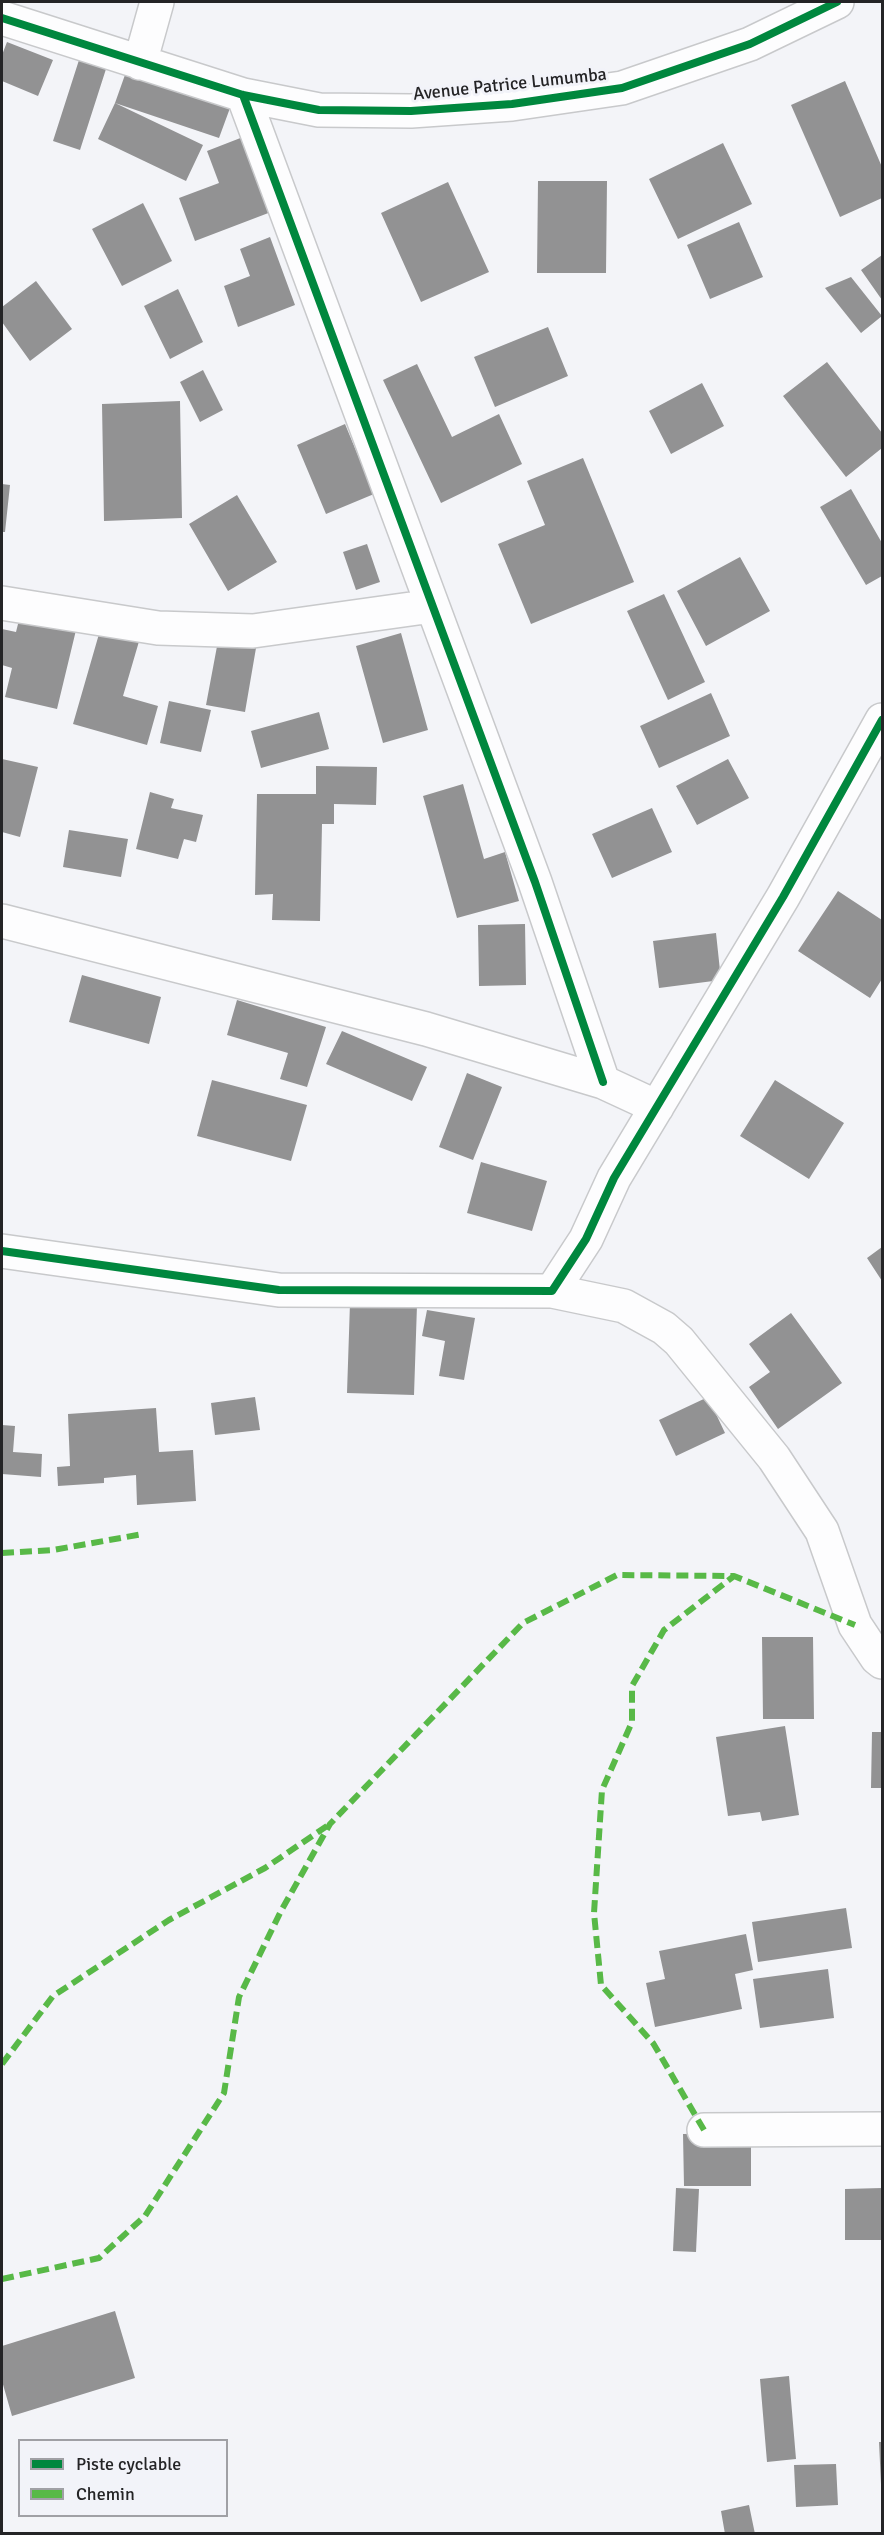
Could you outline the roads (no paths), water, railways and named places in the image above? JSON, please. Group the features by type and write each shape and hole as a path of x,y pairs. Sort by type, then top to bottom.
{"street":[{"path":"140,63 157,2"},
{"name":"Avenue Patrice Lumumba","path":"2,18 243,95 319,110 411,111 512,104 622,88 750,44 837,2"},
{"path":"243,95 535,882 603,1082"},
{"path":"2,603 158,628 253,631 432,606"},
{"path":"552,1291 586,1239 614,1178 783,897 882,720"},
{"path":"2,921 426,1029 603,1082 657,1107"},
{"path":"2,1251 279,1290 552,1291 624,1306 664,1328 679,1341 774,1458 822,1531 855,1625 882,1662"},
{"path":"704,2130 882,2129"}]}
